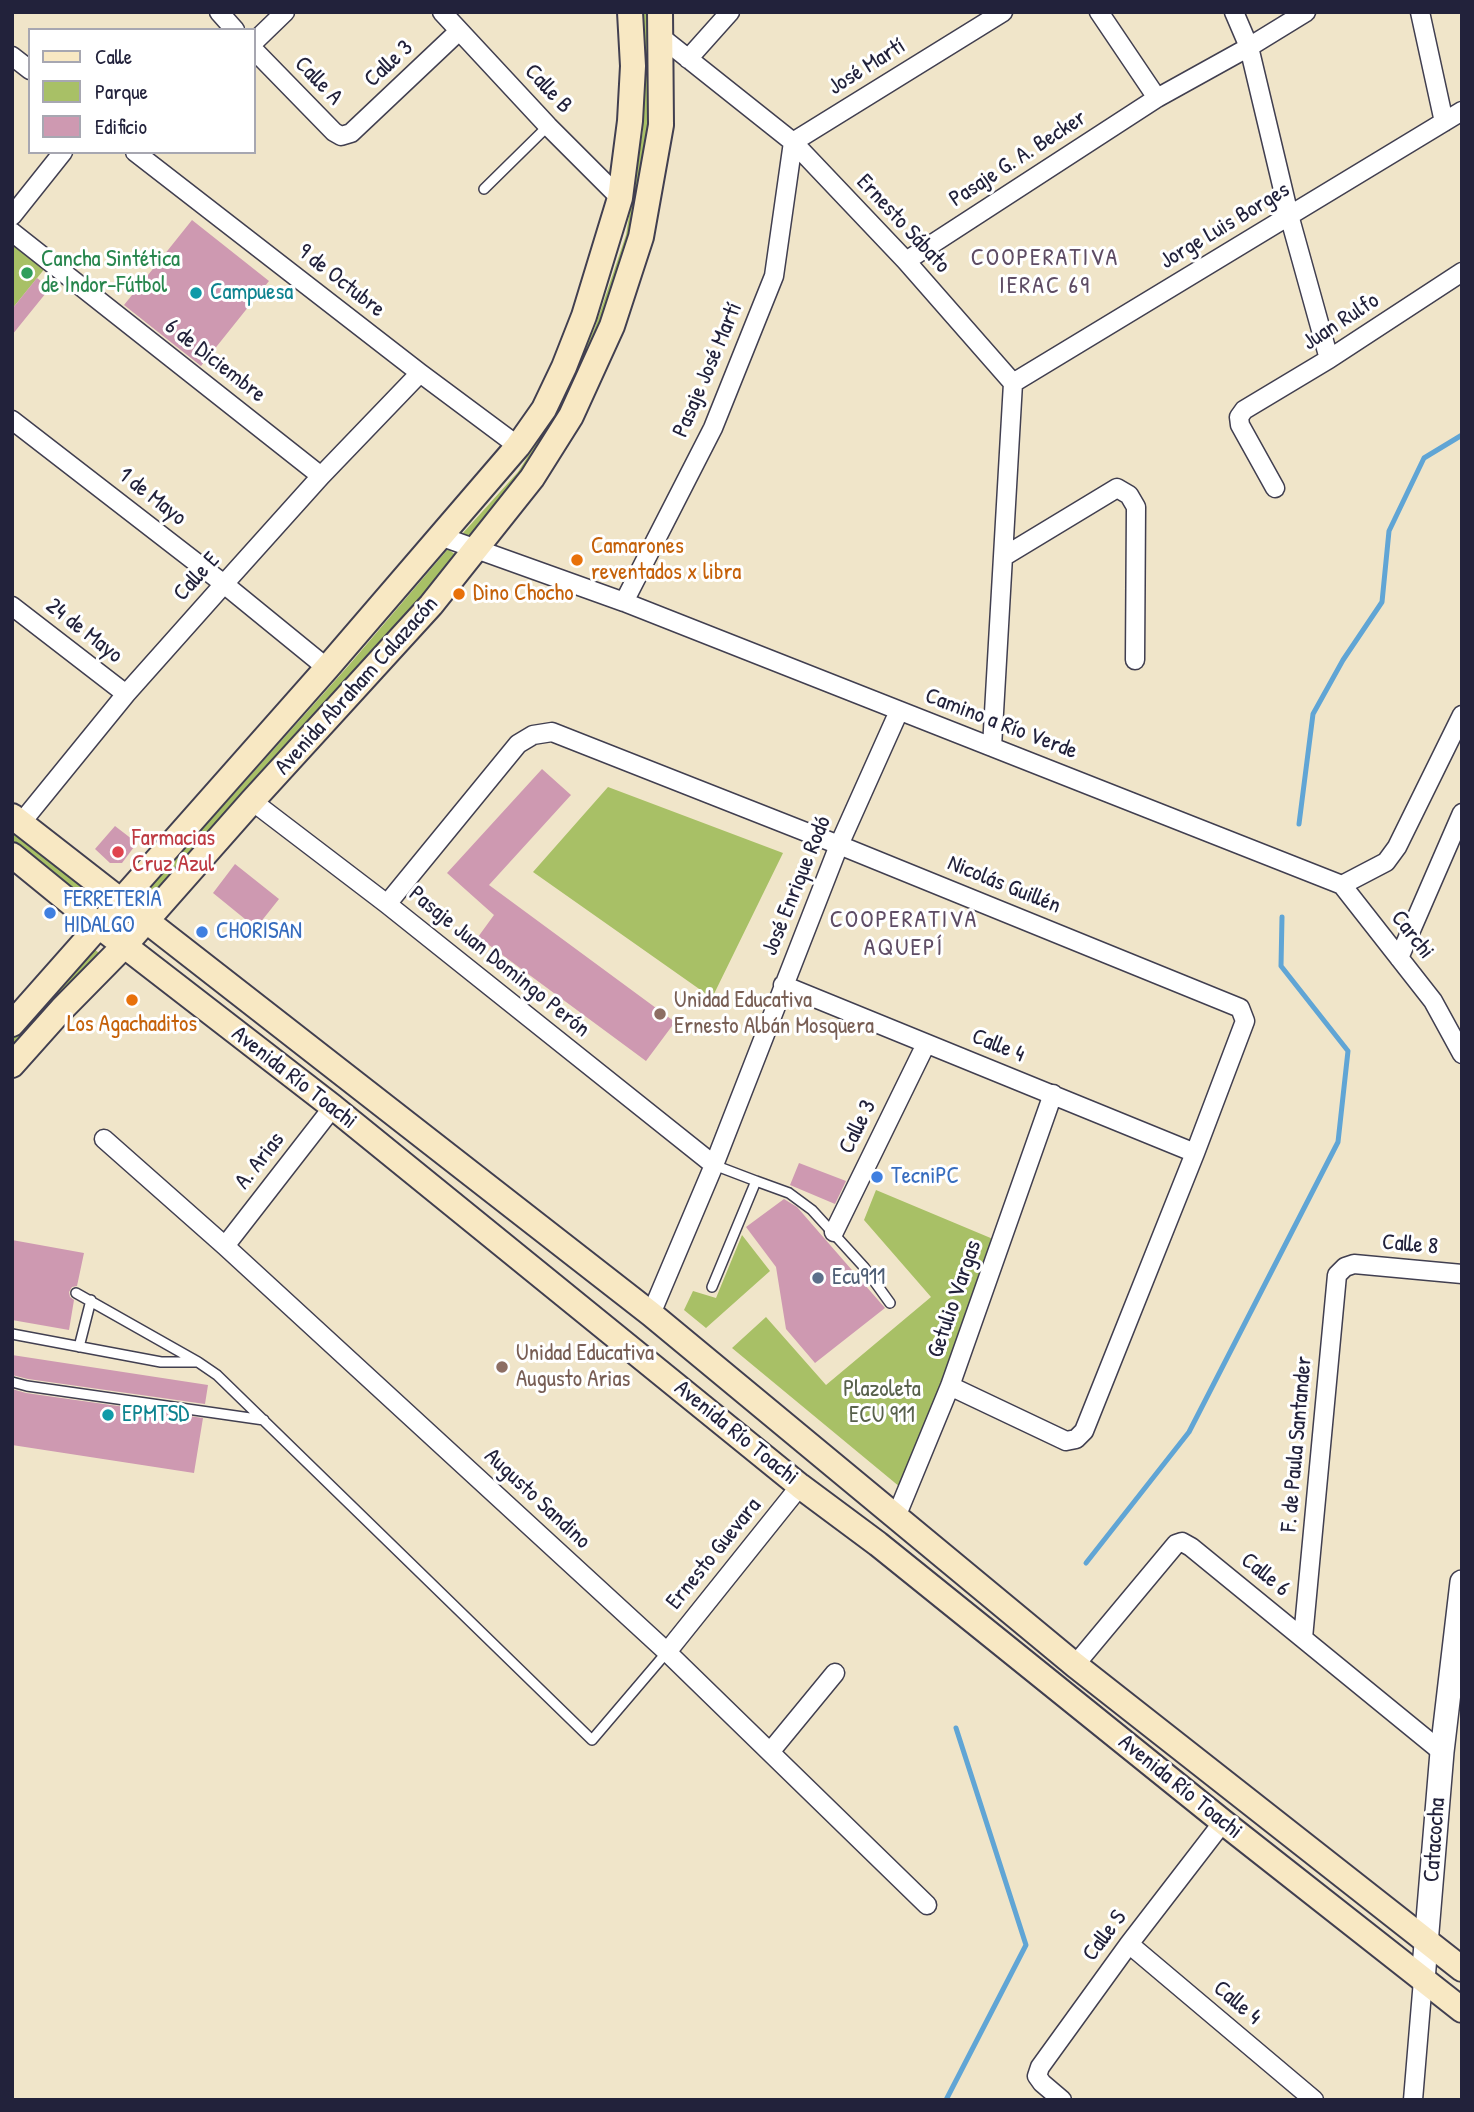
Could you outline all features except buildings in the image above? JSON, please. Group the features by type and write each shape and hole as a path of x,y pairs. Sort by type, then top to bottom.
{"main road":[{"name":"Avenida Abraham Calazacón","path":"12,1024 327,668 518,446 544,409 584,316 620,198 630,121 633,66 630,12"},
{"name":"Avenida Abraham Calazacón","path":"12,1065 124,946 252,801 386,656 478,548 532,478 571,416 612,326 641,237 660,125 661,24"},
{"name":"Avenida Río Toachi","path":"16,819 651,1314 1075,1665 1462,1969"},
{"name":"Avenida Río Toachi","path":"12,855 124,946 333,1108 800,1486 878,1544 1223,1822 1462,2010"}],"street":[{"path":"219,12 233,28"},
{"path":"256,40 285,12"},
{"name":"Calle B","path":"442,12 548,126 620,198"},
{"path":"688,59 730,12"},
{"name":"José Martí","path":"793,142 1003,12"},
{"path":"1099,12 1157,98"},
{"path":"1234,12 1249,47 1289,215 1329,359"},
{"name":"Pasaje G. A. Becker","path":"906,261 1157,98 1306,12"},
{"path":"1420,12 1444,122"},
{"name":"Ernesto Sábato","path":"661,24 688,59 793,142 906,261 1013,383"},
{"name":"Calle 3","path":"351,133 459,31"},
{"name":"Calle A","path":"256,52 334,132 341,136 351,133"},
{"path":"12,56 28,68"},
{"name":"Jorge Luis Borges","path":"1013,383 1462,111"},
{"name":"Pasaje José Martí","path":"624,602 713,428 774,276 793,142"},
{"path":"12,216 61,154"},
{"name":"9 de Octubre","path":"138,154 518,446"},
{"name":"6 de Diciembre","path":"12,232 321,476"},
{"name":"Juan Rulfo","path":"1275,488 1240,425 1239,417 1244,410 1329,359 1462,272"},
{"name":"Calle E","path":"16,819 321,476 420,373"},
{"path":"992,747 1013,383"},
{"name":"1 de Mayo","path":"12,419 327,668"},
{"path":"1003,557 1118,488 1129,495 1136,507 1135,660"},
{"name":"Camino a Río Verde","path":"440,536 624,602 1342,885"},
{"name":"24 de Mayo","path":"12,606 126,694"},
{"name":"José Enrique Rodó","path":"651,1314 714,1164 839,845 899,711"},
{"path":"1342,885 1386,862 1397,847 1462,715"},
{"name":"Nicolás Guillén","path":"387,904 518,744 533,735 552,732 1240,1008 1245,1021 1084,1432 1066,1441 950,1387"},
{"name":"Pasaje Juan Domingo Perón","path":"252,801 387,904 714,1164"},
{"path":"1399,958 1462,813"},
{"name":"Carchi","path":"1342,885 1433,1001 1462,1054"},
{"name":"Calle 4","path":"783,985 1195,1153"},
{"name":"Calle 3","path":"834,1232 926,1044"},
{"name":"Getulio Vargas","path":"896,1517 950,1387 1053,1094"},
{"name":"A. Arias","path":"225,1246 333,1108"},
{"name":"Augusto Sandino","path":"104,1139 225,1246 667,1653 928,1905"},
{"name":"Calle 8","path":"1354,1264 1462,1274"},
{"name":"F. de Paula Santander","path":"1303,1638 1337,1275 1345,1267 1354,1264"},
{"name":"Ernesto Guevara","path":"667,1653 800,1486"},
{"name":"Calle 6","path":"1075,1665 1176,1544 1182,1542 1442,1752"},
{"name":"Catacocha","path":"1413,2100 1442,1752 1462,1581"},
{"path":"770,1752 835,1673"},
{"name":"Calle S","path":"1062,2100 1037,2076 1040,2067 1129,1944 1223,1822"},
{"name":"Calle 4","path":"1129,1944 1314,2100"}],"lane":[{"path":"484,189 548,126"},
{"path":"714,1164 789,1194 812,1210 864,1267 890,1303"},
{"path":"712,1287 756,1181"},
{"path":"76,1293 199,1362 217,1375 592,1740 667,1653"},
{"path":"79,1347 91,1300"},
{"path":"12,1334 161,1362 199,1362"},
{"path":"12,1382 264,1420"}],"green space":[{"path":"637,12 649,12 655,129 637,238 568,416 474,540 463,533 518,472 557,410 595,327 626,235 643,130 641,45"},
{"name":"Cancha Sintética de Indor-Fútbol","path":"12,240 46,267 12,309"},
{"path":"448,549 457,556 156,895 149,889 349,665"},
{"path":"608,787 783,853 712,998 533,872"},
{"path":"12,830 95,897 90,902 12,842"},
{"path":"92,947 99,953 12,1051 12,1039"},
{"name":"Plazoleta ECU 911","path":"876,1190 993,1239 906,1492 732,1348 766,1317 826,1385 931,1297 864,1220"},
{"path":"742,1235 770,1271 706,1328 684,1310 693,1291 716,1298"}],"waterway":[{"path":"1299,824 1313,714 1343,660 1382,602 1389,531 1424,458 1462,435"},
{"path":"1086,1563 1189,1432 1338,1142 1348,1051 1281,966 1282,917"},
{"path":"946,2100 1026,1945 956,1728"}],"place":[{"name":"Cancha Sintética de Indor-Fútbol","path":"27,273"},
{"name":"Campuesa","path":"196,293"},
{"name":"Camarones reventados x libra","path":"577,560"},
{"name":"Dino Chocho","path":"459,594"},
{"name":"Farmacias Cruz Azul","path":"118,852"},
{"name":"FERRETERIA HIDALGO","path":"50,913"},
{"name":"CHORISAN","path":"202,932"},
{"name":"Los Agachaditos","path":"132,1000"},
{"name":"Unidad Educativa Ernesto Albán Mosquera","path":"660,1014"},
{"name":"TecniPC","path":"877,1177"},
{"name":"Ecu911","path":"818,1278"},
{"name":"Unidad Educativa Augusto Arias","path":"502,1367"},
{"name":"EPMTSD","path":"108,1415"}],"district":[{"name":"COOPERATIVA IERAC 69","path":"1045,273"},
{"name":"COOPERATIVA AQUEPÍ","path":"904,935"}]}
